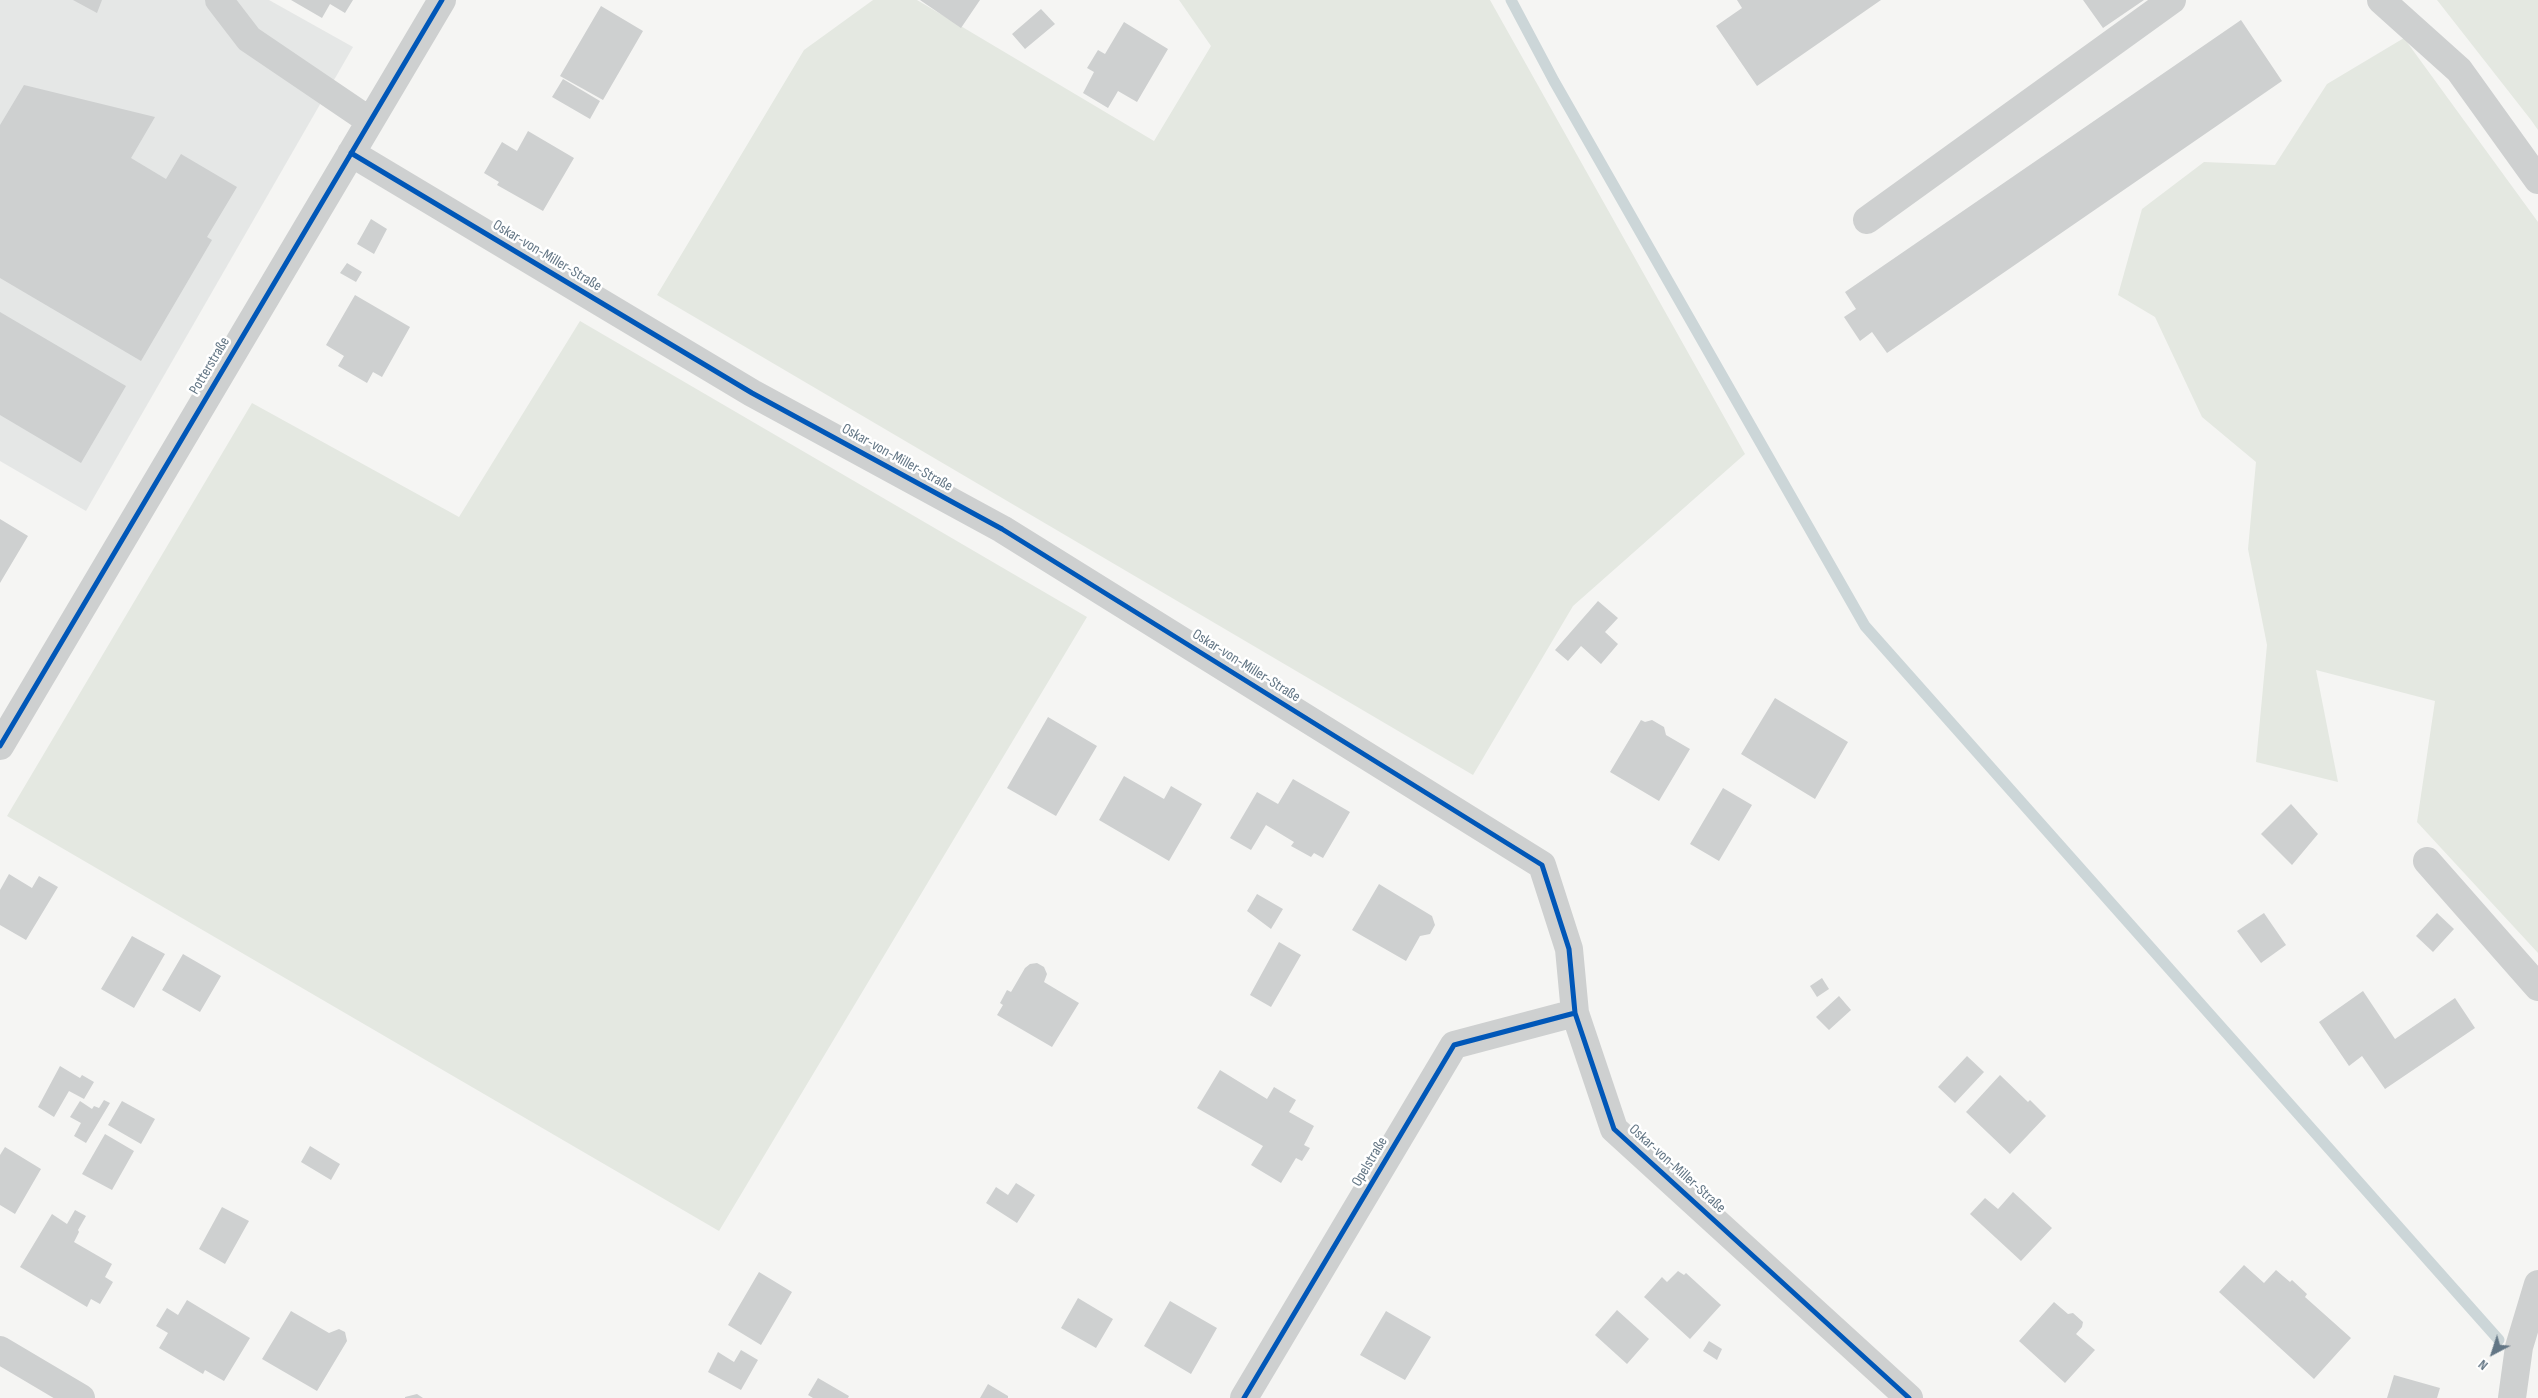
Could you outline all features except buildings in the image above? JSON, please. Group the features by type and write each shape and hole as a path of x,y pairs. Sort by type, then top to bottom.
{"street":[{"path":"219,0 249,39 370,121"},
{"name":"Potterstraße","path":"0,746 442,0"},
{"path":"1867,220 2172,0"},
{"path":"2381,0 2459,70 2538,180"},
{"name":"Oskar-von-Miller-Straße","path":"351,153 752,393 1002,529 1542,865 1569,948 1574,1013 1614,1129 1909,1398"},
{"path":"2427,862 2538,987"},
{"name":"Opelstraße","path":"1244,1398 1454,1045 1574,1013"},
{"path":"2512,1398 2519,1347 2538,1284"},
{"path":"0,1350 81,1398"}],"shaded area":[{"path":"0,0 269,0 353,47 86,511 0,461"},
{"path":"873,0 917,0 1154,141 1211,46 1179,0 1490,0 1745,454 1573,606 1473,775 657,295 804,50"},
{"path":"2437,0 2538,0 2538,130 2531,120"},
{"path":"2404,38 2538,222 2538,953 2417,822 2435,701 2316,670 2338,782 2256,762 2267,645 2248,549 2256,462 2202,417 2155,317 2118,295 2142,209 2204,162 2275,165 2327,84"},
{"path":"580,321 1087,617 719,1231 7,816 252,403 459,517"}],"waterway":[{"path":"1511,0 1554,81 1865,626 2499,1340"}],"cycle path":[{"path":"0,746 442,0"},
{"path":"351,153 752,393 1002,529 1542,865 1569,949 1575,1013 1614,1129 1909,1398"},
{"path":"1244,1398 1454,1045 1575,1013"}]}
